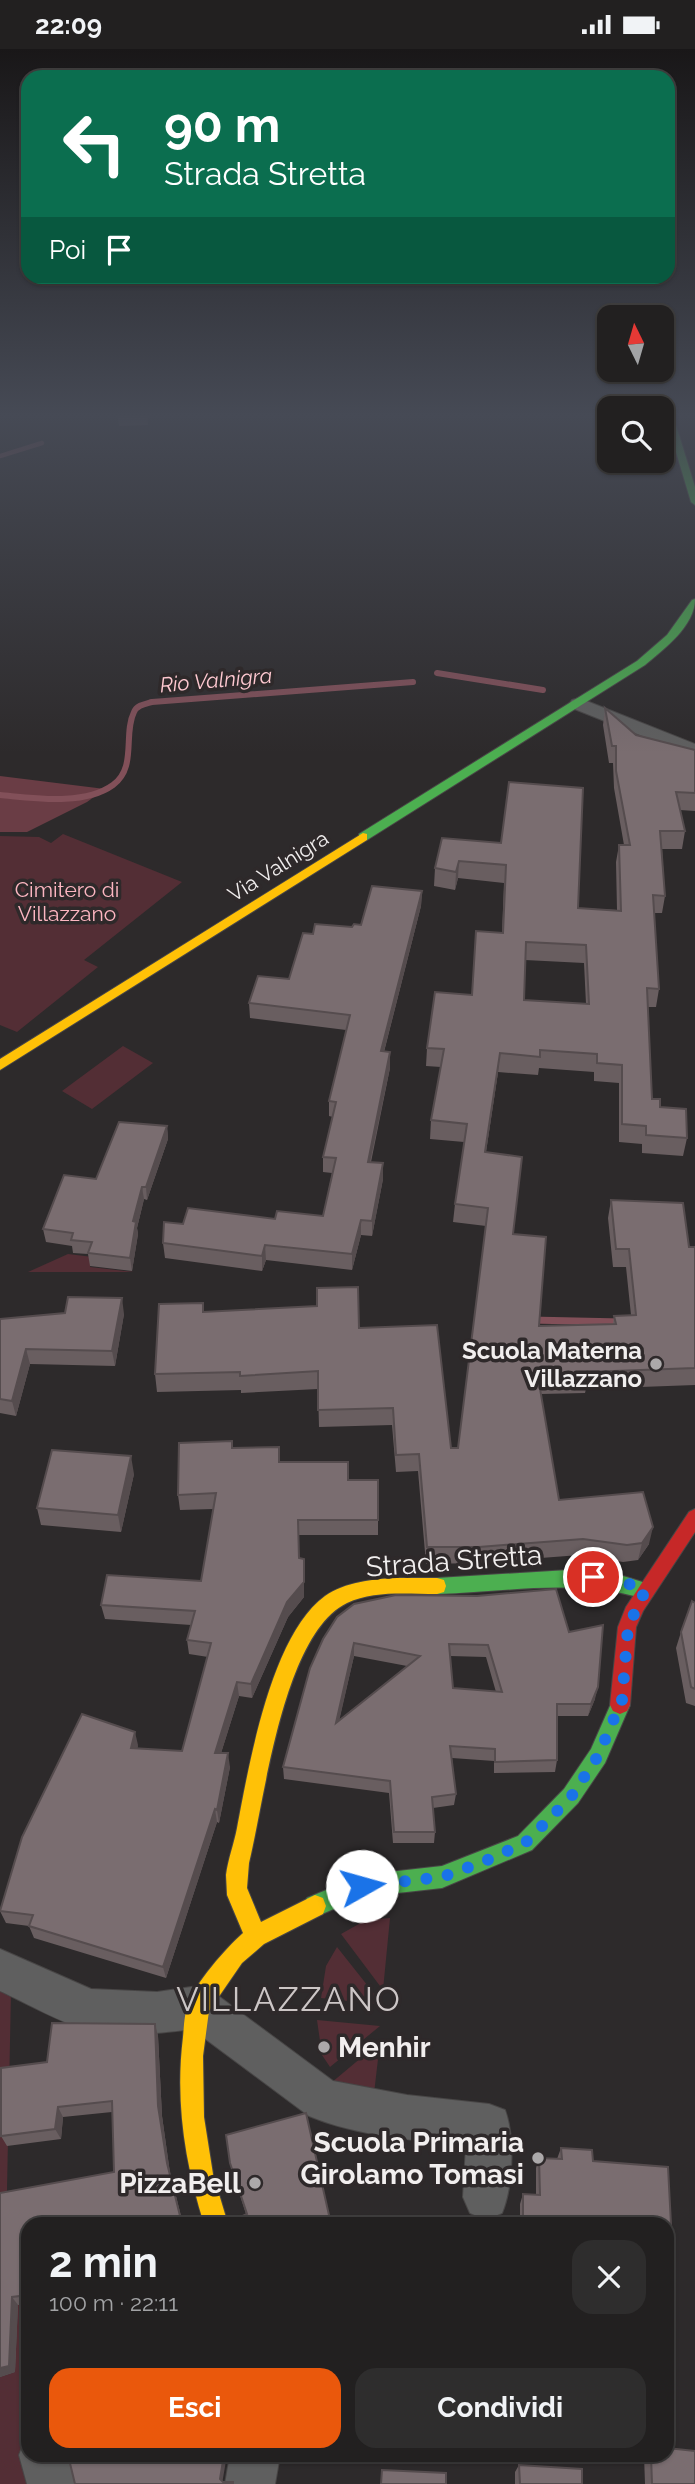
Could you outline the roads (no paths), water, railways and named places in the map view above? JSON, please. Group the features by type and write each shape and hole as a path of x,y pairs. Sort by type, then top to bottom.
{"main road":[{"name":"Via Valnigra","path":"0,1065 641,663 671,637 695,602"},
{"path":"214,2217 201,2173 192,2117 192,2056 198,2007 234,1955 256,1936 317,1905 362,1886 442,1877 525,1843 571,1797 598,1756 622,1700 628,1627 645,1591 695,1517"},
{"name":"Strada Stretta","path":"256,1936 235,1884 238,1863 244,1845 258,1765 282,1690 315,1615 332,1601 363,1591 400,1587 453,1587 593,1577 622,1581 645,1591"}],"street":[{"path":"579,703 695,751"},
{"path":"0,1971 90,2010 158,2013 198,2007 324,2101 407,2117 489,2126 486,2197"},
{"path":"46,2462 52,2484"},
{"path":"250,2484 253,2462"}],"waterway":[{"name":"Rio Valnigra","path":"437,673 543,690"},
{"name":"Rio Valnigra","path":"0,795 43,799 73,798 101,792 113,785 125,770 129,730 134,712 147,703 413,682"},
{"path":"530,1320 622,1322"}],"place":[{"name":"Scuola Materna Villazzano","path":"656,1364"},
{"name":"Menhir","path":"324,2047"},
{"name":"Scuola Primaria Girolamo Tomasi","path":"538,2158"},
{"name":"PizzaBell","path":"255,2183"}],"district":[{"name":"VILLAZZANO","path":"289,1999"}],"park label":[{"name":"Cimitero di Villazzano","path":"67,901"}]}
